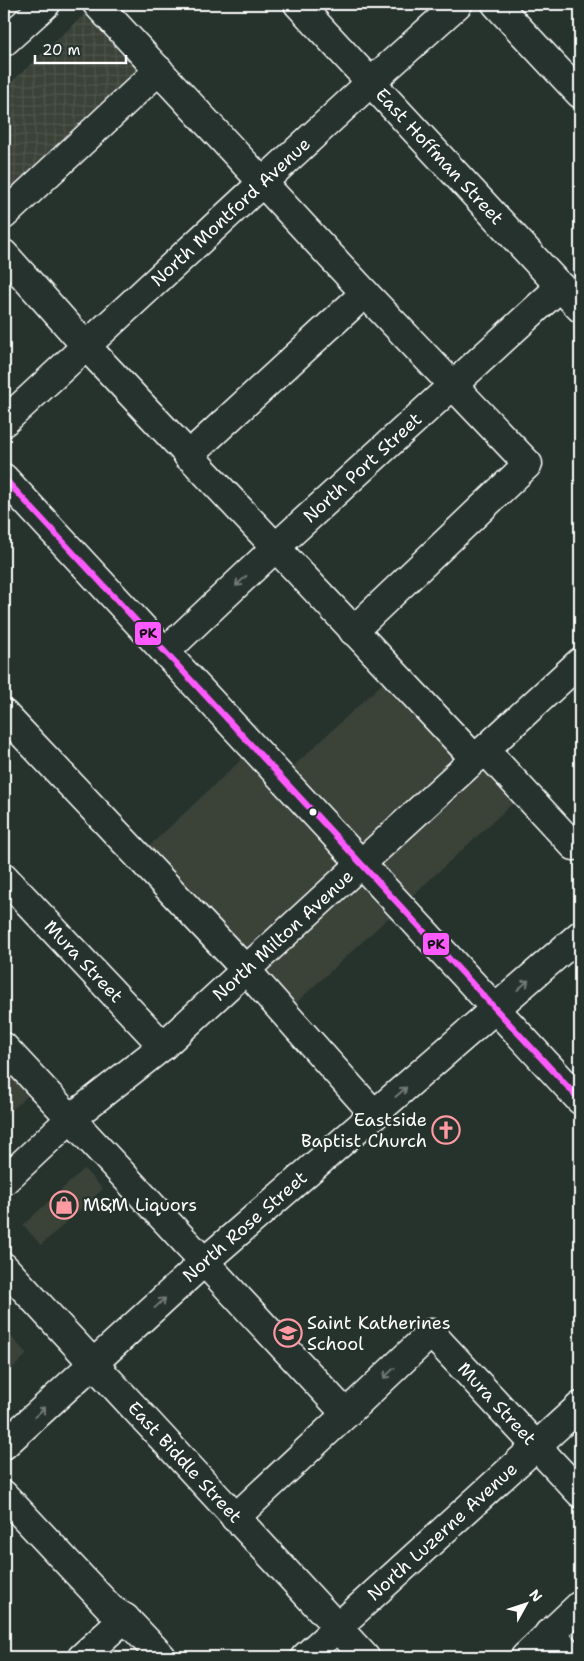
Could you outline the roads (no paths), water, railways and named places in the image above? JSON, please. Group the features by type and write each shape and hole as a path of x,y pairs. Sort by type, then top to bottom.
{"street":[{"path":"4,42 46,4"},
{"path":"97,4 365,294 528,464 353,631"},
{"name":"East Hoffman Street","path":"298,4 572,292"},
{"name":"North Montford Avenue","path":"4,422 371,82 458,4"},
{"path":"496,4 580,94"},
{"path":"4,215 159,70"},
{"path":"4,254 86,346 353,631 574,846 580,841"},
{"name":"North Port Street","path":"165,652 276,547 453,385 572,292"},
{"path":"188,456 365,294"},
{"path":"4,478 580,1100"},
{"name":"North Milton Avenue","path":"4,1181 70,1119 163,1046 580,662"},
{"path":"4,714 246,970 375,1115"},
{"name":"Mura Street","path":"4,876 163,1046"},
{"name":"North Rose Street","path":"4,1445 204,1262 580,935"},
{"path":"4,1047 346,1414 235,1518"},
{"name":"East Biddle Street","path":"4,1267 365,1657"},
{"name":"Mura Street","path":"346,1414 431,1333 580,1493"},
{"name":"North Luzerne Avenue","path":"305,1657 580,1406"},
{"path":"4,1495 111,1609 125,1618 162,1657"},
{"path":"524,1657 580,1604"},
{"path":"82,1657 125,1618"},
{"path":"550,1633 572,1657"}],"place":[{"name":"Eastside Baptist Church","path":"446,1130"},
{"name":"M&M Liquors","path":"64,1205"},
{"name":"Saint Katherines School","path":"288,1333"}]}
